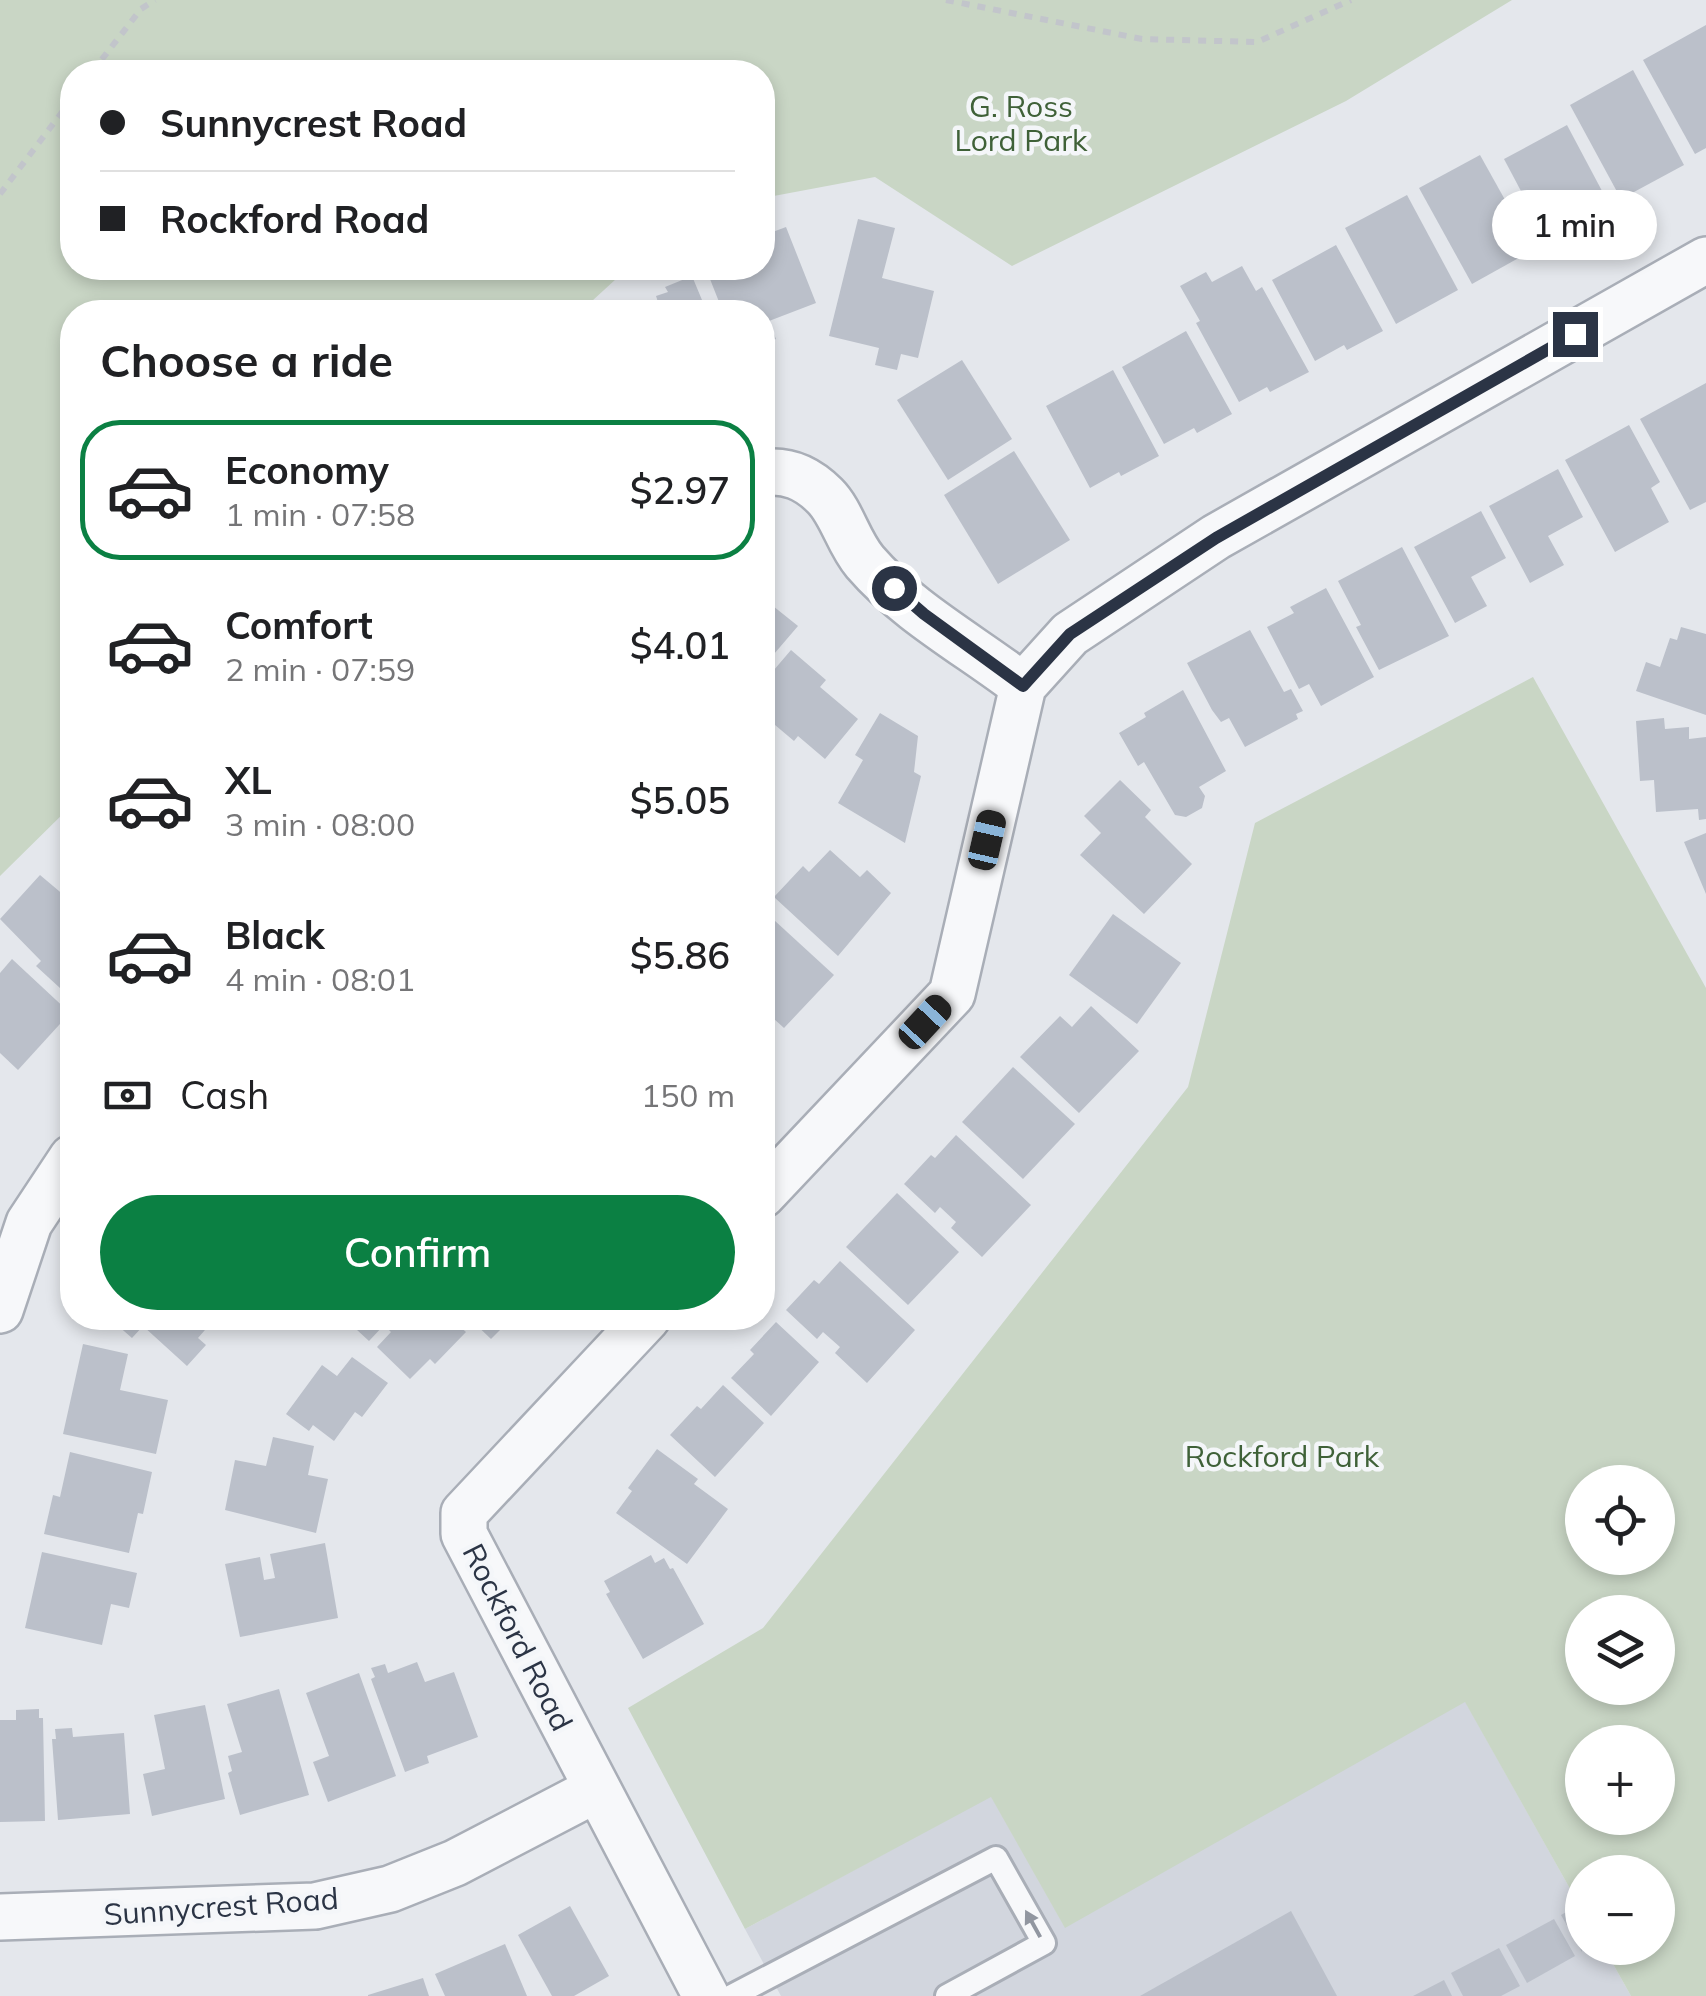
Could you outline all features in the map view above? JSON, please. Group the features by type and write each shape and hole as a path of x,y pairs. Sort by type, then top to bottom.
{"street":[{"path":"775,1181 952,994 1023,686 1070,634 1216,538 1706,260"},
{"path":"775,471 798,476 826,497 865,562 924,614 1023,686"},
{"path":"0,1310 29,1223 60,1176"},
{"name":"Rockford Road","path":"636,1330 464,1513 464,1534 706,1996"},
{"name":"Sunnycrest Road","path":"0,1917 315,1906 390,1888 455,1863 597,1789"}],"lane":[{"path":"732,1996 996,1858 1044,1943 946,1996"}],"path":[{"path":"101,60 141,9 155,0"},
{"path":"946,0 1142,39 1257,42 1351,0"},
{"path":"0,194 60,114"}],"shaded area":[{"path":"1465,1701 1565,1880 1565,1965 1614,1965 1631,1996 781,1996 745,1929 991,1796 1065,1927"}],"green space":[{"name":"G. Ross Lord Park","path":"0,0 1512,0 1346,101 1012,266 875,177 775,196 775,60 60,60 60,280 615,280 593,300 60,300 60,817 0,876"},
{"name":"Rockford Park","path":"1533,677 1706,988 1706,1996 1631,1996 1614,1965 1675,1965 1675,1855 1565,1855 1565,1880 1465,1702 1065,1928 991,1797 745,1929 628,1708 763,1628 1188,1087 1255,823"}],"building":[{"path":"1706,25 1706,148 1695,154 1643,60"},
{"path":"1633,70 1684,165 1621,199 1570,105"},
{"path":"1567,125 1610,206 1547,240 1504,159"},
{"path":"1480,155 1533,250 1472,284 1419,188"},
{"path":"1407,195 1458,290 1396,324 1345,228"},
{"path":"858,219 895,228 882,278 934,291 918,358 901,354 897,370 875,365 879,348 829,336"},
{"path":"786,227 816,303 775,319 775,300 718,300 710,280 775,280 775,231"},
{"path":"1336,245 1383,331 1315,361 1272,280"},
{"path":"1242,266 1256,291 1262,287 1309,372 1270,392 1267,387 1239,402 1180,286 1206,272 1212,282"},
{"path":"694,280 702,300 657,300 656,296 668,292 665,287"},
{"path":"1186,331 1232,414 1197,433 1194,428 1164,444 1122,367"},
{"path":"962,360 1012,439 948,480 897,400"},
{"path":"1113,370 1159,456 1090,488 1046,406"},
{"path":"1706,383 1706,502 1690,510 1640,419"},
{"path":"1629,425 1660,482 1651,488 1669,522 1615,552 1565,460"},
{"path":"1014,451 1070,540 998,584 944,495"},
{"path":"1558,469 1583,517 1548,536 1564,565 1530,583 1489,506"},
{"path":"1481,511 1506,558 1471,577 1487,606 1455,623 1414,547"},
{"path":"1402,547 1449,636 1379,670 1338,581"},
{"path":"1326,588 1374,677 1321,706 1309,684 1299,689 1267,627 1294,613 1290,607"},
{"path":"775,608 798,626 775,653"},
{"path":"1681,627 1706,634 1706,715 1636,691 1646,662 1660,667 1670,638 1677,640"},
{"path":"1250,630 1284,692 1291,689 1303,711 1296,714 1298,719 1245,747 1229,718 1221,722 1212,710 1187,663"},
{"path":"791,650 826,680 820,687 858,719 825,759 798,736 794,741 775,725 775,669"},
{"path":"1183,690 1226,771 1199,787 1205,796 1202,808 1186,817 1175,815 1144,762 1138,766 1119,733"},
{"path":"880,713 918,736 914,772 921,776 905,843 838,803 863,760 855,755"},
{"path":"1664,718 1665,729 1689,727 1689,739 1706,737 1706,819 1699,820 1698,809 1656,812 1654,780 1640,781 1636,721"},
{"path":"1120,780 1151,810 1145,817 1192,864 1144,914 1080,855 1101,833 1084,816"},
{"path":"1706,833 1706,894 1684,842"},
{"path":"830,850 860,877 867,870 891,893 838,956 775,898 803,866 809,872"},
{"path":"40,875 60,892 60,988 36,966 41,961 0,919"},
{"path":"1113,914 1181,963 1137,1024 1069,975"},
{"path":"775,921 834,975 784,1028 775,1020"},
{"path":"12,959 60,1004 60,1024 18,1070 0,1053 0,973"},
{"path":"1091,1006 1139,1051 1079,1113 1020,1057 1060,1016 1072,1027"},
{"path":"1013,1067 1075,1124 1023,1179 962,1122"},
{"path":"956,1135 1031,1205 982,1257 951,1228 956,1222 940,1207 935,1213 904,1184"},
{"path":"897,1193 959,1252 908,1305 846,1247"},
{"path":"840,1261 915,1330 867,1383 835,1353 840,1347 823,1332 817,1339 786,1310 814,1280 819,1284"},
{"path":"775,1323 819,1362 771,1416 731,1378 754,1354 750,1350 769,1330 775,1330"},
{"path":"123,1330 139,1330 132,1338"},
{"path":"147,1330 205,1330 198,1338 206,1345 187,1366"},
{"path":"357,1330 379,1330 369,1341"},
{"path":"482,1330 500,1330 491,1339"},
{"path":"391,1332 466,1332 435,1364 430,1359 410,1379 377,1347"},
{"path":"83,1344 128,1354 120,1390 168,1400 156,1454 63,1434"},
{"path":"352,1357 388,1383 362,1417 355,1412 334,1441 313,1425 309,1431 286,1414 322,1365 337,1376"},
{"path":"723,1385 764,1423 715,1477 670,1435"},
{"path":"273,1437 314,1446 308,1475 328,1479 316,1533 225,1510 235,1460 266,1466"},
{"path":"657,1449 698,1479 694,1484 728,1509 687,1564 616,1513 632,1491 628,1488"},
{"path":"70,1452 152,1472 129,1553 44,1534 53,1495 60,1497"},
{"path":"325,1543 338,1618 240,1637 225,1564 260,1557 264,1580 275,1578 270,1554"},
{"path":"42,1552 137,1573 129,1608 111,1604 102,1645 25,1628"},
{"path":"651,1555 655,1563 664,1558 673,1568 704,1624 643,1659 606,1594 610,1592 604,1581"},
{"path":"417,1662 425,1682 454,1672 478,1737 427,1756 429,1763 405,1772 371,1679 375,1677 371,1668 385,1664 388,1673"},
{"path":"359,1673 396,1776 328,1802 313,1762 329,1756 306,1693"},
{"path":"279,1689 309,1795 240,1815 228,1773 232,1771 228,1756 242,1752 227,1704"},
{"path":"205,1705 225,1799 152,1816 143,1774 165,1769 154,1715"},
{"path":"39,1709 39,1718 43,1718 45,1821 0,1822 0,1720 16,1720 16,1710"},
{"path":"72,1728 73,1737 124,1733 130,1814 58,1820 52,1739 56,1739 55,1729"},
{"path":"570,1906 609,1976 574,1996 552,1996 518,1935"},
{"path":"1291,1911 1337,1996 1140,1996"},
{"path":"1554,1919 1565,1938 1565,1962 1527,1983 1506,1945"},
{"path":"505,1944 527,1996 445,1996 435,1974"},
{"path":"1499,1948 1520,1986 1501,1996 1463,1996 1451,1973"},
{"path":"423,1978 429,1996 368,1996 368,1995"},
{"path":"1444,1980 1452,1996 1413,1996"}],"route":[{"path":"894,588 1023,686 1070,634 1216,538 1575,334"}]}
